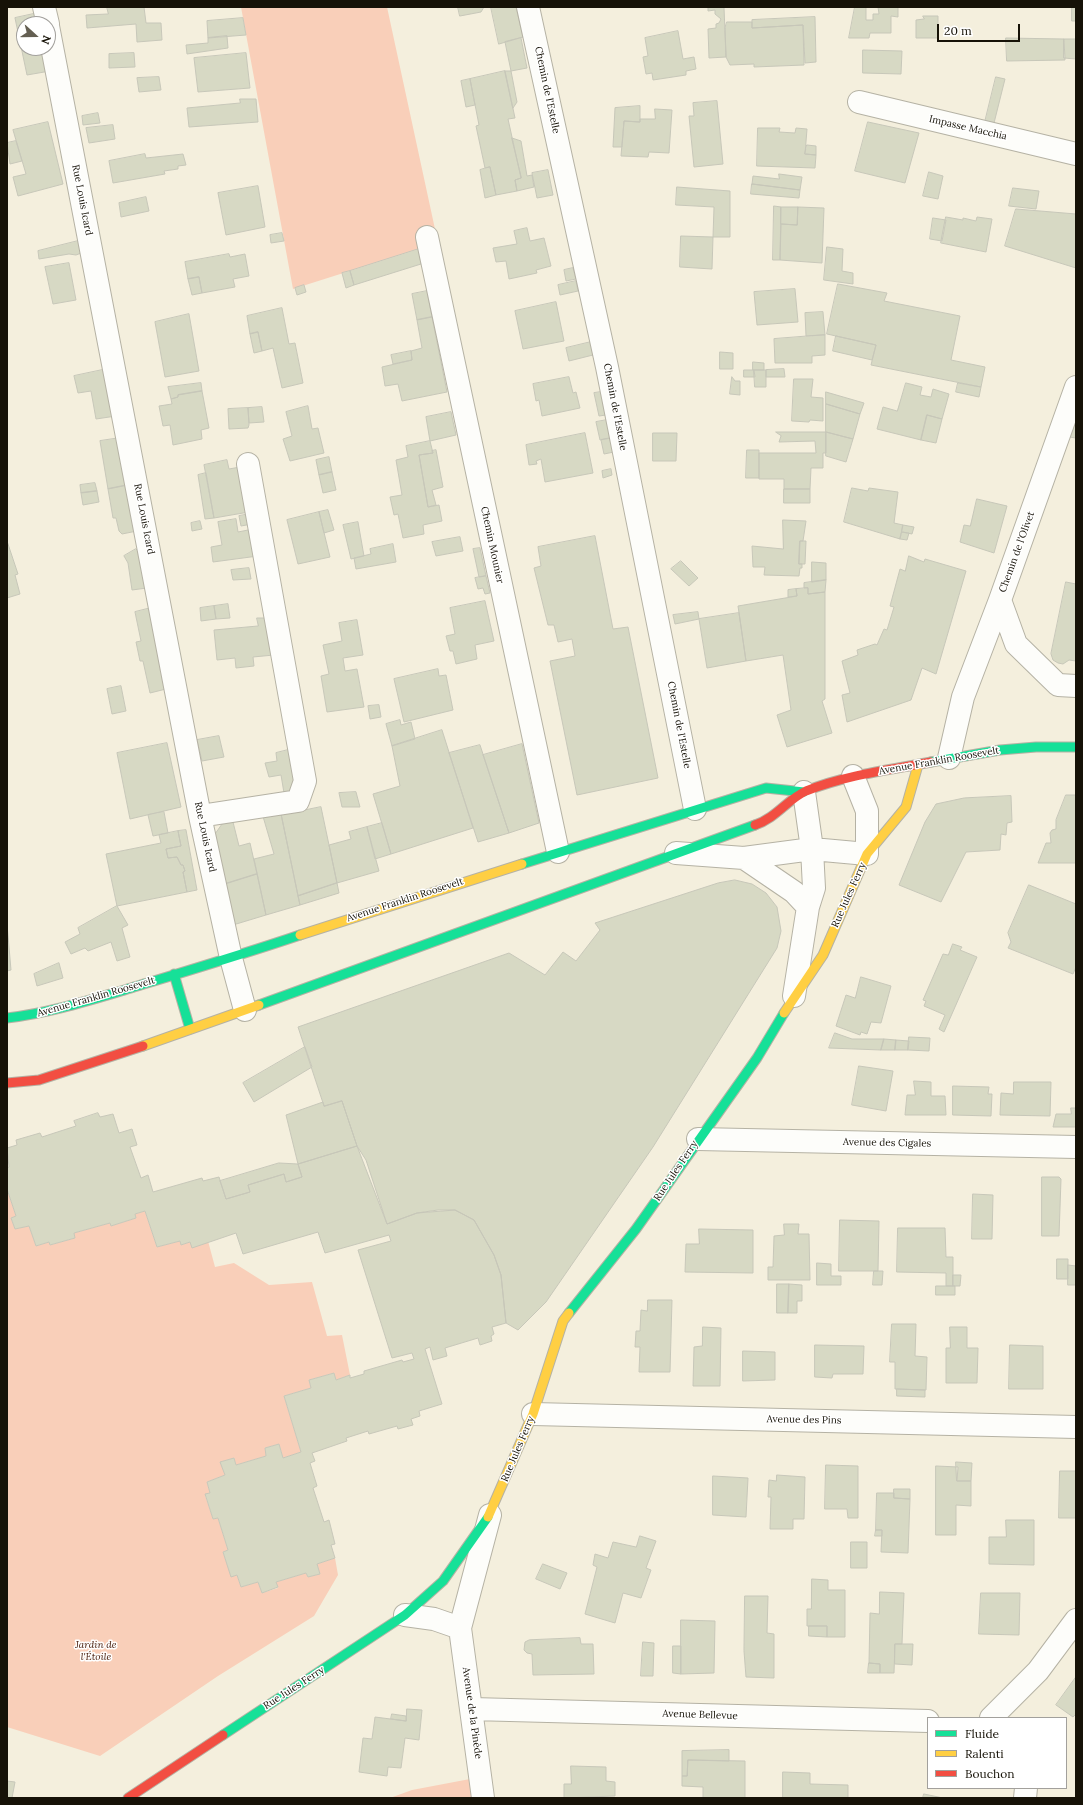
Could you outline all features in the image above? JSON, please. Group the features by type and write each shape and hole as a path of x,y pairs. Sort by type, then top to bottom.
{"main road":[{"name":"Avenue Franklin Roosevelt","path":"7,1083 39,1080 190,1029 767,821 804,792 853,776 949,758 1025,747 1076,747"},
{"name":"Rue Jules Ferry","path":"128,1798 405,1615 442,1581 491,1512 533,1414 563,1321 636,1229 698,1139 758,1058 794,996 823,955 867,854 906,807 918,765"},
{"name":"Avenue Franklin Roosevelt","path":"7,1018 33,1015 231,958 375,910 766,788 804,792"},
{"path":"174,974 190,1029"}],"street":[{"name":"Chemin de l'Estelle","path":"528,7 607,367 696,809"},
{"name":"Rue Louis Icard","path":"54,56 200,816 231,958 245,1010"},
{"name":"Impasse Macchia","path":"859,102 1076,154"},
{"name":"Chemin Mounier","path":"427,237 558,852"},
{"name":"Chemin de l'Olivet","path":"949,758 957,717 1076,387"},
{"path":"200,816 298,801 305,781 248,464"},
{"path":"1000,600 1016,644 1058,685 1076,686"},
{"name":"Rue Jules Ferry","path":"853,776 867,811 867,854"},
{"name":"Rue Jules Ferry","path":"794,996 808,907 814,888 812,849 804,792"},
{"name":"Avenue Franklin Roosevelt","path":"676,853 744,858 812,849 867,854"},
{"path":"744,858 794,892 808,907"},
{"name":"Avenue des Cigales","path":"698,1139 1076,1147"},
{"name":"Avenue des Pins","path":"533,1414 1076,1427"},
{"name":"Avenue de la Pinède","path":"483,1798 460,1628 491,1512"},
{"path":"405,1615 434,1619 460,1628"},
{"path":"992,1717 1038,1671 1076,1620"},
{"name":"Avenue Bellevue","path":"472,1709 927,1721"}],"green space":[{"path":"241,7 387,7 438,243 293,289"},
{"name":"Jardin de l'Étoile","path":"7,1189 16,1216 11,1218 15,1229 29,1226 36,1246 49,1242 50,1245 75,1238 74,1233 110,1223 111,1226 136,1218 135,1214 145,1211 157,1247 180,1241 181,1245 190,1242 208,1241 215,1267 234,1263 269,1285 312,1282 327,1336 342,1335 350,1375 336,1380 334,1373 309,1380 311,1388 284,1396 301,1452 283,1458 279,1444 265,1448 266,1456 236,1465 234,1458 221,1462 225,1475 207,1482 210,1493 205,1495 213,1519 218,1518 228,1550 223,1552 231,1576 237,1575 241,1587 258,1582 262,1593 278,1588 276,1582 306,1573 308,1577 320,1574 317,1564 335,1558 338,1575 314,1616 218,1676 100,1756 7,1727"},
{"path":"470,1779 472,1798 390,1798 412,1790"}],"building":[{"path":"107,7 144,7 146,23 161,23 162,40 137,42 136,24 87,28 86,15 108,14"},
{"path":"458,7 484,7 481,12 460,16"},
{"path":"491,7 516,7 523,37 499,44"},
{"path":"724,7 726,57 709,58 708,29 716,28 716,24 719,23 721,19 715,14 715,10 708,11 708,8"},
{"path":"855,7 866,7 866,20 873,20 873,14 879,14 878,7 898,7 898,17 891,16 891,33 870,33 869,38 849,38"},
{"path":"1072,7 1076,7 1076,21 1072,21"},
{"path":"38,13 39,16 24,16"},
{"path":"923,16 938,16 938,38 916,38 916,20 924,19"},
{"path":"815,17 816,62 805,63 803,25 752,28 752,20"},
{"path":"243,18 246,35 208,38 207,21"},
{"path":"727,22 752,22 752,28 803,25 804,65 754,67 754,64 730,65 726,57 725,28"},
{"path":"678,31 683,59 694,57 696,69 686,71 686,75 653,80 652,73 646,74 643,57 648,56 645,38"},
{"path":"227,36 228,48 187,54 186,45 208,43 208,38"},
{"path":"521,38 527,68 511,71 505,42"},
{"path":"1006,38 1064,39 1065,60 1007,61"},
{"path":"1064,39 1076,39 1076,59 1064,58"},
{"path":"863,50 902,51 901,74 863,73"},
{"path":"134,53 135,67 109,68 109,54"},
{"path":"246,53 250,88 198,92 194,58"},
{"path":"23,56 47,56 50,71 27,75"},
{"path":"505,71 515,118 508,119 521,178 515,180 517,191 496,195 490,167 485,168 476,126 479,125 470,79"},
{"path":"505,71 511,71 517,102 513,108"},
{"path":"159,77 161,90 139,92 137,78"},
{"path":"996,77 1005,79 994,123 985,122"},
{"path":"470,79 475,105 466,107 461,81"},
{"path":"240,99 256,99 258,122 189,127 187,108 240,103"},
{"path":"717,101 723,164 694,167 689,116 694,116 693,103"},
{"path":"640,106 640,122 624,121 622,147 613,147 615,108"},
{"path":"655,109 672,110 669,153 649,152 648,157 621,156 624,121 640,122 640,119 655,119"},
{"path":"98,113 100,123 83,125 82,116"},
{"path":"48,122 63,184 18,196 13,177 26,174 13,130"},
{"path":"868,122 919,133 905,183 855,171"},
{"path":"113,125 115,139 89,143 86,128"},
{"path":"758,128 780,128 779,132 795,133 796,128 807,129 805,154 816,155 815,168 757,166"},
{"path":"512,138 521,141 527,176 532,175 534,187 517,191 515,180 521,178"},
{"path":"16,141 22,161 10,164 7,143"},
{"path":"807,145 816,146 816,155 805,154"},
{"path":"145,154 146,158 183,154 186,165 178,166 178,169 164,171 165,174 113,183 109,161"},
{"path":"490,167 496,195 485,198 480,170"},
{"path":"548,170 553,195 537,198 532,173"},
{"path":"929,172 943,176 938,199 923,196"},
{"path":"779,174 802,177 800,190 752,184 753,176 779,179"},
{"path":"752,184 800,190 799,198 751,194"},
{"path":"258,186 265,227 226,235 218,193"},
{"path":"677,187 730,191 730,237 713,237 714,207 676,205"},
{"path":"1013,188 1039,191 1036,209 1009,206"},
{"path":"146,197 149,211 121,217 119,203"},
{"path":"774,206 781,207 780,260 773,260"},
{"path":"781,207 798,207 797,225 781,224"},
{"path":"798,207 824,208 822,263 780,260 781,224 797,225"},
{"path":"1016,209 1076,214 1076,268 1005,246"},
{"path":"946,217 963,220 963,218 976,221 977,217 992,219 986,252 941,243"},
{"path":"933,218 946,220 942,241 930,239"},
{"path":"527,228 530,241 544,238 551,266 536,270 537,273 509,279 506,261 496,262 493,248 517,244 514,231"},
{"path":"282,233 284,241 271,243 270,235"},
{"path":"681,236 713,237 712,269 680,267"},
{"path":"82,240 84,252 76,255 69,254 39,259 38,251"},
{"path":"827,247 843,249 842,271 853,273 853,284 824,280"},
{"path":"419,249 421,264 354,285 350,271"},
{"path":"229,254 230,257 245,254 249,276 233,279 235,287 202,293 199,277 188,279 185,262"},
{"path":"69,263 76,300 53,304 45,267"},
{"path":"573,268 576,279 566,281 564,270"},
{"path":"350,271 354,285 346,288 342,273"},
{"path":"199,277 202,293 192,295 188,279"},
{"path":"576,281 578,291 560,295 558,285"},
{"path":"838,284 887,293 884,301 960,316 951,360 985,367 981,387 871,365 876,345 827,334"},
{"path":"304,285 306,292 297,295 295,288"},
{"path":"795,289 798,322 757,325 754,292"},
{"path":"427,291 432,317 417,320 412,294"},
{"path":"556,302 564,341 523,349 515,311"},
{"path":"282,308 289,344 295,343 303,383 282,388 273,348 262,351 258,332 250,334 247,316"},
{"path":"823,312 825,335 806,336 805,313"},
{"path":"189,314 199,371 165,377 155,322"},
{"path":"432,317 447,392 402,401 398,384 385,386 382,367 412,360 411,351 422,348 417,320"},
{"path":"258,332 262,351 254,353 250,334"},
{"path":"825,335 825,355 812,356 812,363 775,363 774,339"},
{"path":"836,336 876,345 872,360 833,351"},
{"path":"591,342 593,355 569,361 566,348"},
{"path":"411,351 412,360 393,364 391,355"},
{"path":"720,352 733,353 733,369 720,369"},
{"path":"753,362 764,363 764,370 753,370"},
{"path":"107,369 116,416 96,419 91,391 78,393 74,376"},
{"path":"784,369 785,377 766,377 766,370"},
{"path":"744,370 754,370 755,377 744,377"},
{"path":"754,370 766,370 766,387 755,387"},
{"path":"569,377 573,393 576,392 580,408 542,416 539,400 536,401 533,384"},
{"path":"732,377 735,381 740,381 740,395 730,394"},
{"path":"794,379 813,379 811,397 823,398 823,421 792,421"},
{"path":"201,383 202,391 178,395 178,397 171,399 168,387"},
{"path":"906,383 922,387 920,395 931,397 933,389 949,394 942,419 927,415 921,440 877,429 883,407 897,411"},
{"path":"958,383 981,387 979,397 956,392"},
{"path":"202,391 209,428 201,430 202,439 173,445 170,425 163,426 159,406 172,404 171,399 178,397 178,395"},
{"path":"601,392 606,415 599,416 594,393"},
{"path":"826,392 864,403 860,414 826,404"},
{"path":"826,404 860,414 853,439 826,432"},
{"path":"308,406 312,429 318,428 324,453 290,461 283,439 292,436 286,412"},
{"path":"262,407 264,422 249,423 248,408"},
{"path":"248,408 248,428 229,429 228,409"},
{"path":"451,412 456,435 430,441 426,417"},
{"path":"927,415 942,419 936,443 921,440"},
{"path":"1076,415 1076,438 1069,437"},
{"path":"607,420 611,438 600,440 596,422"},
{"path":"776,432 826,432 826,453 823,453 823,468 811,468 810,489 784,489 784,479 759,479 759,453 816,453 815,441 779,442 781,436"},
{"path":"826,432 853,439 846,462 826,456"},
{"path":"585,433 593,473 545,482 541,459 536,461 537,464 529,465 526,445"},
{"path":"653,433 677,433 676,461 653,461"},
{"path":"120,438 128,485 108,489 100,441"},
{"path":"611,438 614,452 604,454 601,440"},
{"path":"430,441 433,453 419,455 428,507 439,505 442,521 423,525 424,534 403,538 398,514 394,515 390,497 402,495 396,460 408,457 406,446"},
{"path":"436,450 443,487 432,490 436,505 428,507 419,455 433,453 432,451"},
{"path":"747,450 759,450 759,478 746,478"},
{"path":"329,457 332,472 319,475 316,460"},
{"path":"227,460 229,469 240,467 249,512 214,518 204,465"},
{"path":"611,469 612,475 603,478 602,471"},
{"path":"332,472 336,490 323,493 319,475"},
{"path":"206,473 214,518 205,519 198,475"},
{"path":"95,483 97,491 81,493 80,485"},
{"path":"128,485 137,531 122,534 119,531 116,518 113,518 108,489"},
{"path":"852,488 868,491 869,488 898,492 894,523 903,525 900,539 844,522"},
{"path":"784,489 810,489 810,503 784,503"},
{"path":"97,491 99,502 83,505 81,493"},
{"path":"977,499 1007,506 994,553 960,542 964,525 970,526"},
{"path":"328,510 334,530 324,533 319,512"},
{"path":"319,512 330,557 298,564 287,520"},
{"path":"250,514 252,524 241,526 239,516"},
{"path":"236,519 238,532 253,529 258,556 213,562 211,547 222,545 218,522"},
{"path":"783,520 806,521 803,541 800,541 799,564 802,564 802,568 800,568 799,576 764,575 765,567 753,567 752,546 783,549"},
{"path":"200,521 202,529 192,531 191,523"},
{"path":"358,522 364,556 351,559 343,525"},
{"path":"903,525 914,527 912,534 902,532"},
{"path":"902,532 909,533 907,540 900,539"},
{"path":"595,536 613,629 628,627 658,778 577,795 550,661 575,656 572,639 558,642 554,625 548,625 534,568 541,566 538,547"},
{"path":"460,537 463,551 436,556 432,542"},
{"path":"7,541 18,574 15,575 20,594 7,598"},
{"path":"800,541 806,541 805,564 799,564"},
{"path":"393,544 396,562 356,569 354,558 371,554 370,549"},
{"path":"480,548 486,576 479,577 473,549"},
{"path":"136,549 141,554 147,588 132,590 128,563 124,556"},
{"path":"909,556 924,562 925,559 966,571 936,674 922,668 911,700 847,722 842,695 850,693 842,661 858,655 857,650 875,644 877,645 884,629 887,630 894,607 890,606 900,569 905,571"},
{"path":"681,561 698,578 689,586 671,569"},
{"path":"812,562 826,563 826,580 812,582"},
{"path":"249,568 251,579 233,580 231,570"},
{"path":"486,576 490,593 485,594 483,588 478,589 475,578"},
{"path":"826,580 825,592 808,594 808,588 804,588 804,583"},
{"path":"1066,582 1076,584 1076,661 1069,660 1063,664 1053,660 1051,654"},
{"path":"808,588 808,594 825,592 825,699 822,701 832,733 787,747 777,715 791,710 783,655 746,661 738,606 797,596 796,589"},
{"path":"796,589 797,596 788,597 788,590"},
{"path":"485,601 494,641 475,645 477,659 456,664 453,651 450,651 446,636 455,634 450,608"},
{"path":"228,604 230,618 216,619 214,606"},
{"path":"214,606 216,619 201,621 200,608"},
{"path":"151,608 166,689 150,693 143,661 140,661 136,642 141,641 135,612"},
{"path":"698,612 699,619 675,624 673,615"},
{"path":"739,613 746,661 707,668 699,619"},
{"path":"257,618 267,618 274,655 253,657 254,666 236,668 235,658 217,660 214,630 258,626"},
{"path":"357,620 363,655 343,658 345,671 357,669 364,707 327,712 321,676 329,674 323,645 342,641 339,623"},
{"path":"438,669 439,676 446,675 453,710 404,722 394,679"},
{"path":"121,686 126,711 112,714 107,689"},
{"path":"379,705 381,717 370,719 368,706"},
{"path":"400,720 401,725 411,722 415,739 392,746 386,724"},
{"path":"442,730 473,828 391,854 373,794 400,786 392,746"},
{"path":"219,736 224,757 202,761 197,740"},
{"path":"167,743 181,807 130,819 117,753"},
{"path":"522,744 539,823 509,833 483,755"},
{"path":"480,745 509,833 478,842 449,753"},
{"path":"292,749 299,779 285,799 281,775 269,777 265,763 277,761 276,753"},
{"path":"356,792 360,807 342,807 339,793"},
{"path":"1066,795 1076,795 1076,863 1038,863 1046,843 1051,843 1050,833 1052,830 1056,829 1056,820"},
{"path":"1011,796 1012,822 1007,823 1006,835 1001,834 1000,850 966,852 941,902 899,885 925,822 936,804 964,798"},
{"path":"321,807 337,883 298,896 280,809 294,812"},
{"path":"280,809 300,905 266,915 254,859 274,854 262,813"},
{"path":"164,812 168,833 153,836 148,815"},
{"path":"233,822 239,846 250,843 257,874 225,884 215,834 222,824"},
{"path":"382,823 391,854 375,859 367,827"},
{"path":"367,827 379,871 337,883 329,845 351,839 349,832"},
{"path":"186,830 197,890 187,892 183,865 181,865 177,857 168,858 166,849 181,846 178,831"},
{"path":"178,831 181,846 166,849 168,858 177,857 181,865 183,865 187,892 117,906 106,854 161,843 159,835"},
{"path":"257,874 266,915 233,925 225,884"},
{"path":"735,880 752,884 766,893 777,907 781,931 777,948 653,1147 546,1302 518,1330 506,1323 501,1275 494,1255 474,1220 455,1210 438,1210 417,1213 387,1224 366,1160 357,1146 342,1101 324,1106 298,1027 509,953 545,975 563,952 576,961 600,930 595,923 718,883"},
{"path":"337,883 339,893 300,905 298,896"},
{"path":"1029,885 1076,904 1076,967 1073,974 1008,948 1011,942 1008,933"},
{"path":"117,906 128,925 122,928 130,957 117,961 111,942 88,951 85,948 71,954 65,942 80,934 78,928"},
{"path":"7,924 11,970 7,971"},
{"path":"953,944 962,947 960,950 977,957 944,1032 939,1029 945,1015 924,1006 926,1001 923,1000 943,954 948,955"},
{"path":"59,963 63,978 37,986 34,974"},
{"path":"861,977 891,986 881,1023 871,1022 867,1034 861,1032 860,1035 836,1026 846,995 855,998"},
{"path":"835,1033 852,1039 884,1039 881,1050 829,1048"},
{"path":"909,1037 930,1038 929,1051 908,1050"},
{"path":"884,1039 896,1040 895,1050 881,1050"},
{"path":"896,1040 909,1041 908,1050 895,1050"},
{"path":"305,1047 312,1067 254,1102 243,1083"},
{"path":"859,1066 893,1071 886,1111 852,1105"},
{"path":"914,1081 931,1082 931,1096 945,1096 946,1115 905,1115 907,1095 915,1095"},
{"path":"1014,1082 1051,1082 1050,1116 1000,1115 1001,1093 1013,1094"},
{"path":"953,1086 989,1087 988,1094 992,1094 991,1116 953,1115"},
{"path":"342,1101 357,1146 298,1164 286,1115 323,1102 324,1106"},
{"path":"1071,1108 1076,1108 1076,1127 1053,1127 1056,1114 1071,1114"},
{"path":"98,1113 100,1117 113,1114 119,1133 132,1129 137,1145 130,1147 141,1178 148,1175 153,1192 202,1178 203,1181 219,1177 226,1199 250,1192 248,1185 284,1174 286,1182 302,1177 298,1164 357,1146 387,1224 417,1213 455,1210 474,1220 494,1255 501,1275 506,1323 492,1327 494,1334 491,1336 492,1341 480,1345 478,1338 445,1348 447,1356 433,1360 430,1347 425,1349 442,1404 419,1411 420,1416 411,1419 413,1425 398,1429 397,1426 369,1434 368,1431 346,1438 347,1441 312,1453 315,1461 310,1463 317,1486 313,1488 324,1522 329,1520 335,1544 331,1545 335,1558 317,1564 320,1574 308,1577 306,1573 276,1582 278,1587 262,1593 258,1582 241,1587 237,1575 231,1577 223,1552 228,1550 218,1518 213,1519 205,1494 210,1493 207,1482 225,1475 220,1462 234,1458 236,1465 266,1456 265,1448 279,1444 283,1458 301,1452 284,1396 311,1388 309,1380 334,1373 336,1380 350,1375 350,1378 364,1374 364,1371 402,1360 403,1362 414,1359 412,1353 392,1358 358,1250 391,1241 389,1235 325,1253 318,1232 243,1254 236,1233 192,1248 190,1242 181,1245 180,1241 157,1247 145,1211 135,1214 136,1218 111,1226 110,1223 74,1233 75,1238 50,1245 49,1242 36,1246 29,1226 15,1229 11,1218 16,1216 7,1189 7,1168 9,1167 7,1148 17,1145 16,1140 40,1133 42,1137 76,1126 74,1121"},
{"path":"279,1163 298,1164 302,1177 286,1182 284,1174 248,1185 250,1192 226,1199 220,1181"},
{"path":"1042,1177 1059,1177 1061,1179 1059,1236 1042,1236"},
{"path":"973,1194 993,1195 992,1239 972,1239"},
{"path":"840,1220 879,1221 878,1271 839,1271"},
{"path":"784,1224 799,1224 798,1234 809,1234 810,1280 768,1280 768,1267 773,1267 774,1236 784,1235"},
{"path":"898,1228 945,1228 946,1257 953,1257 953,1286 946,1286 946,1273 897,1272"},
{"path":"699,1229 753,1230 753,1273 685,1272 686,1244 699,1244"},
{"path":"1057,1259 1068,1259 1068,1279 1057,1279"},
{"path":"817,1263 831,1264 831,1276 841,1276 841,1285 817,1285"},
{"path":"1068,1265 1076,1266 1076,1285 1068,1285"},
{"path":"874,1271 883,1271 882,1285 873,1285"},
{"path":"953,1275 961,1275 960,1286 953,1286"},
{"path":"777,1284 789,1284 788,1313 777,1313"},
{"path":"789,1284 802,1285 802,1301 797,1301 797,1313 788,1313"},
{"path":"936,1286 955,1286 955,1295 936,1295"},
{"path":"648,1300 672,1300 670,1372 639,1372 640,1347 635,1347 636,1331 640,1331 641,1310 647,1311"},
{"path":"892,1324 916,1324 915,1356 927,1357 926,1390 895,1389 895,1362 890,1362"},
{"path":"703,1327 721,1328 720,1386 693,1386 694,1347 702,1346"},
{"path":"950,1327 967,1327 967,1348 978,1348 977,1383 946,1383 946,1348 950,1348"},
{"path":"815,1345 864,1346 863,1374 833,1374 832,1378 815,1377"},
{"path":"1010,1345 1043,1346 1043,1389 1009,1389"},
{"path":"743,1351 775,1352 775,1380 743,1381"},
{"path":"897,1389 925,1390 925,1397 897,1396"},
{"path":"956,1462 972,1463 971,1481 957,1481"},
{"path":"826,1465 858,1466 858,1518 848,1518 847,1509 825,1509"},
{"path":"936,1466 958,1467 957,1481 971,1481 971,1506 956,1505 956,1535 936,1535"},
{"path":"1060,1471 1076,1471 1076,1518 1059,1518"},
{"path":"777,1475 805,1477 804,1519 793,1519 793,1529 770,1529 771,1497 768,1497 769,1480 776,1481"},
{"path":"713,1476 748,1478 746,1517 713,1515"},
{"path":"894,1489 910,1489 910,1499 894,1498"},
{"path":"877,1493 894,1493 894,1498 910,1499 908,1553 881,1552 882,1530 876,1530"},
{"path":"1006,1520 1034,1520 1034,1565 989,1564 989,1537 1006,1537"},
{"path":"876,1530 882,1530 882,1536 875,1536"},
{"path":"640,1536 656,1541 646,1568 651,1570 641,1598 623,1593 615,1623 585,1614 597,1567 593,1565 595,1554 608,1558 613,1542 636,1547"},
{"path":"851,1542 867,1542 867,1568 851,1568"},
{"path":"543,1564 567,1573 560,1589 536,1579"},
{"path":"812,1579 828,1580 828,1590 845,1590 845,1637 827,1637 827,1626 807,1626 807,1609 811,1609"},
{"path":"880,1592 904,1593 902,1644 895,1644 894,1673 880,1673 880,1664 869,1663 870,1613 879,1614"},
{"path":"981,1593 1020,1593 1019,1635 979,1634"},
{"path":"745,1596 768,1596 767,1633 774,1634 774,1678 746,1677 744,1651"},
{"path":"681,1620 715,1621 714,1673 681,1674"},
{"path":"809,1626 827,1626 827,1637 809,1636"},
{"path":"580,1638 581,1644 593,1644 594,1674 533,1675 532,1654 527,1653 524,1650 525,1642 529,1640"},
{"path":"643,1642 654,1643 653,1676 641,1676"},
{"path":"895,1644 913,1644 912,1665 895,1664"},
{"path":"673,1646 681,1646 681,1674 673,1673"},
{"path":"869,1663 880,1664 880,1673 868,1673"},
{"path":"1076,1677 1076,1714 1073,1717 1056,1705"},
{"path":"407,1709 422,1710 419,1740 405,1738 401,1768 388,1767 387,1776 359,1772 363,1738 372,1739 375,1717 406,1721"},
{"path":"392,1714 406,1716 406,1721 391,1719"},
{"path":"729,1750 729,1761 688,1760 687,1776 682,1776 682,1751"},
{"path":"688,1760 745,1761 745,1798 703,1798 703,1787 682,1786 682,1776 687,1776"},
{"path":"571,1766 606,1767 606,1781 615,1782 615,1796 564,1798 564,1784 571,1784"},
{"path":"783,1772 810,1773 810,1784 848,1785 848,1798 783,1798"},
{"path":"7,1781 15,1782 12,1798 7,1798"},
{"path":"924,1794 943,1798 923,1798"}],"traffic: fast":[{"path":"931,762 1000,750 1036,747 1076,747"},
{"path":"522,864 766,788 804,792"},
{"path":"259,1005 755,825"},
{"path":"7,1018 39,1013 131,988 300,935"},
{"path":"174,974 190,1029"},
{"path":"569,1313 636,1229 757,1058 784,1013"},
{"path":"223,1735 405,1615 443,1581 488,1517"}],"traffic: slow":[{"path":"784,1013 823,955 867,854 906,807 918,765"},
{"path":"300,935 522,864"},
{"path":"143,1046 259,1005"},
{"path":"488,1517 533,1414 563,1321 569,1313"}],"traffic: jam":[{"path":"755,825 769,818 800,794 821,785 931,762"},
{"path":"7,1083 39,1080 143,1046"},
{"path":"128,1798 223,1735"}]}
